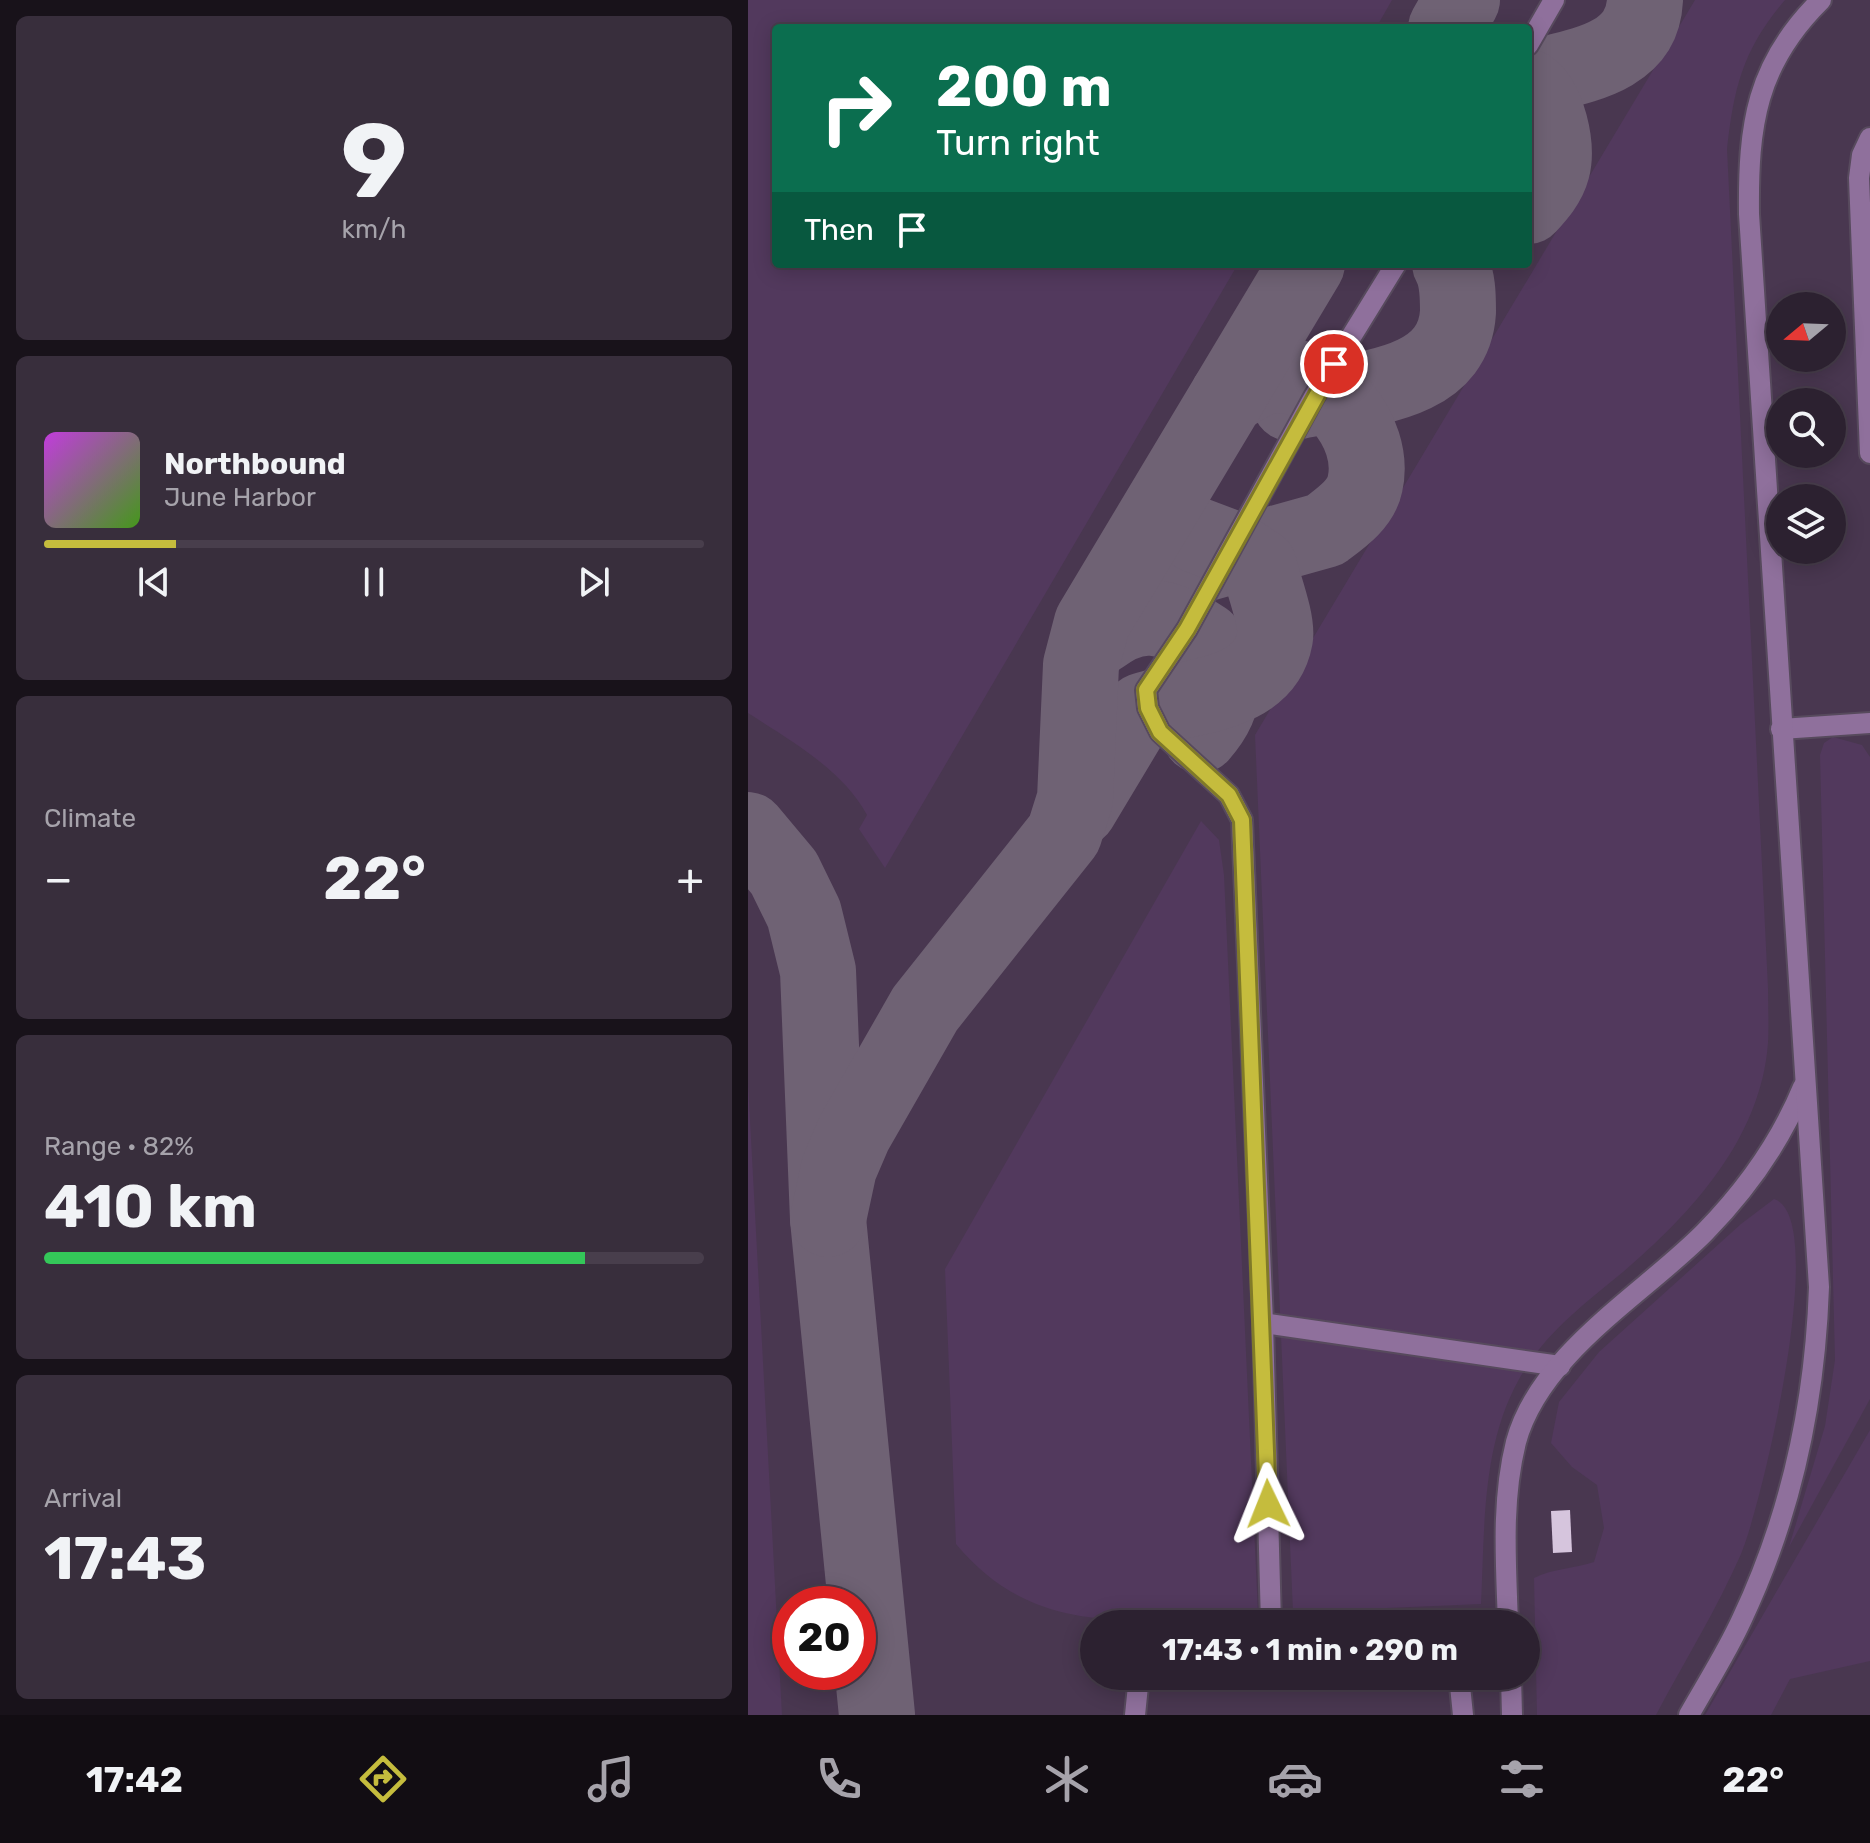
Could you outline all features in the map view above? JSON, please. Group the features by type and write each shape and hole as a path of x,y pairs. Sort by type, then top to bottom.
{"lane":[{"path":"1532,38 1554,0"},
{"path":"1689,1715 1742,1620 1774,1541 1800,1456 1816,1361 1819,1287 1781,729 1748,161 1757,103 1773,60 1797,24 1821,0"},
{"path":"1870,138 1862,155 1859,178 1870,453"},
{"path":"1271,1610 1263,1323 1242,820 1229,795 1160,732 1148,708 1146,690 1187,629 1314,397 1394,268"},
{"path":"1781,729 1870,723"},
{"path":"1508,1610 1507,1495 1517,1440 1539,1396 1560,1366 1597,1328 1704,1233 1759,1170 1788,1124 1807,1076"},
{"path":"1263,1323 1560,1366"},
{"path":"1135,1715 1138,1690"},
{"path":"1460,1690 1463,1715"},
{"path":"1511,1690 1512,1715"}],"shaded area":[{"path":"748,0 1870,0 1870,1715 748,1715"},
{"path":"748,0 1392,0 1378,24 772,24 772,268 1236,268 885,868 859,829 867,815 844,784 798,745 748,713"},
{"path":"1695,0 1785,0 1750,52 1737,88 1727,149 1768,988 1768,1043 1763,1078 1737,1142 1697,1199 1649,1249 1558,1328 1525,1369 1500,1424 1493,1453 1485,1513 1481,1604 1293,1610 1255,735"},
{"path":"1833,737 1862,745 1870,757 1870,1399 1789,1547 1825,1426 1835,1360 1820,755 1824,743"},
{"path":"1201,821 1219,840 1224,875 1258,1610 1080,1610 1080,1615 1058,1611 1022,1598 988,1576 956,1544 945,1269"},
{"path":"748,1083 775,1586 772,1586 772,1690 781,1690 782,1715 748,1715"},
{"path":"1774,1199 1790,1217 1796,1255 1794,1307 1775,1426 1763,1481 1741,1554 1656,1715 1537,1715 1540,1610 1535,1610 1534,1578 1594,1562 1604,1528 1597,1485 1572,1467 1551,1443 1559,1402 1599,1352 1741,1224"},
{"path":"1870,1430 1870,1661 1790,1679 1771,1715 1705,1715"}],"building":[{"path":"1570,1510 1572,1552 1553,1553 1551,1511"}],"taxiway":[{"path":"1448,24 1462,0"},
{"path":"1532,78 1603,58 1619,48 1632,36 1641,20 1645,0"},
{"path":"1532,90 1546,113 1554,148 1548,180 1532,201"},
{"path":"828,1219 839,1168 854,1133 925,1009 1064,834 1075,799 1081,665 1092,623 1305,268"},
{"path":"1290,403 1394,382 1418,372 1438,358 1452,338 1458,312 1452,268"},
{"path":"1114,589 1325,530 1350,510 1359,498 1365,484 1367,464 1363,444 1342,407 1326,392 1288,376 1267,376 1228,396"},
{"path":"1079,809 1133,719 1142,711 1221,691 1256,672 1268,658 1275,631 1259,566 1233,549 1196,535"},
{"path":"1100,637 1128,621 1153,618 1178,625 1205,640 1221,678 1222,689 1216,711 1200,735"},
{"path":"748,830 784,873 804,914 818,971 828,1219 877,1715"}],"route":[{"path":"1268,1504 1242,820 1229,795 1160,732 1148,708 1146,690 1187,629 1334,364"}]}
